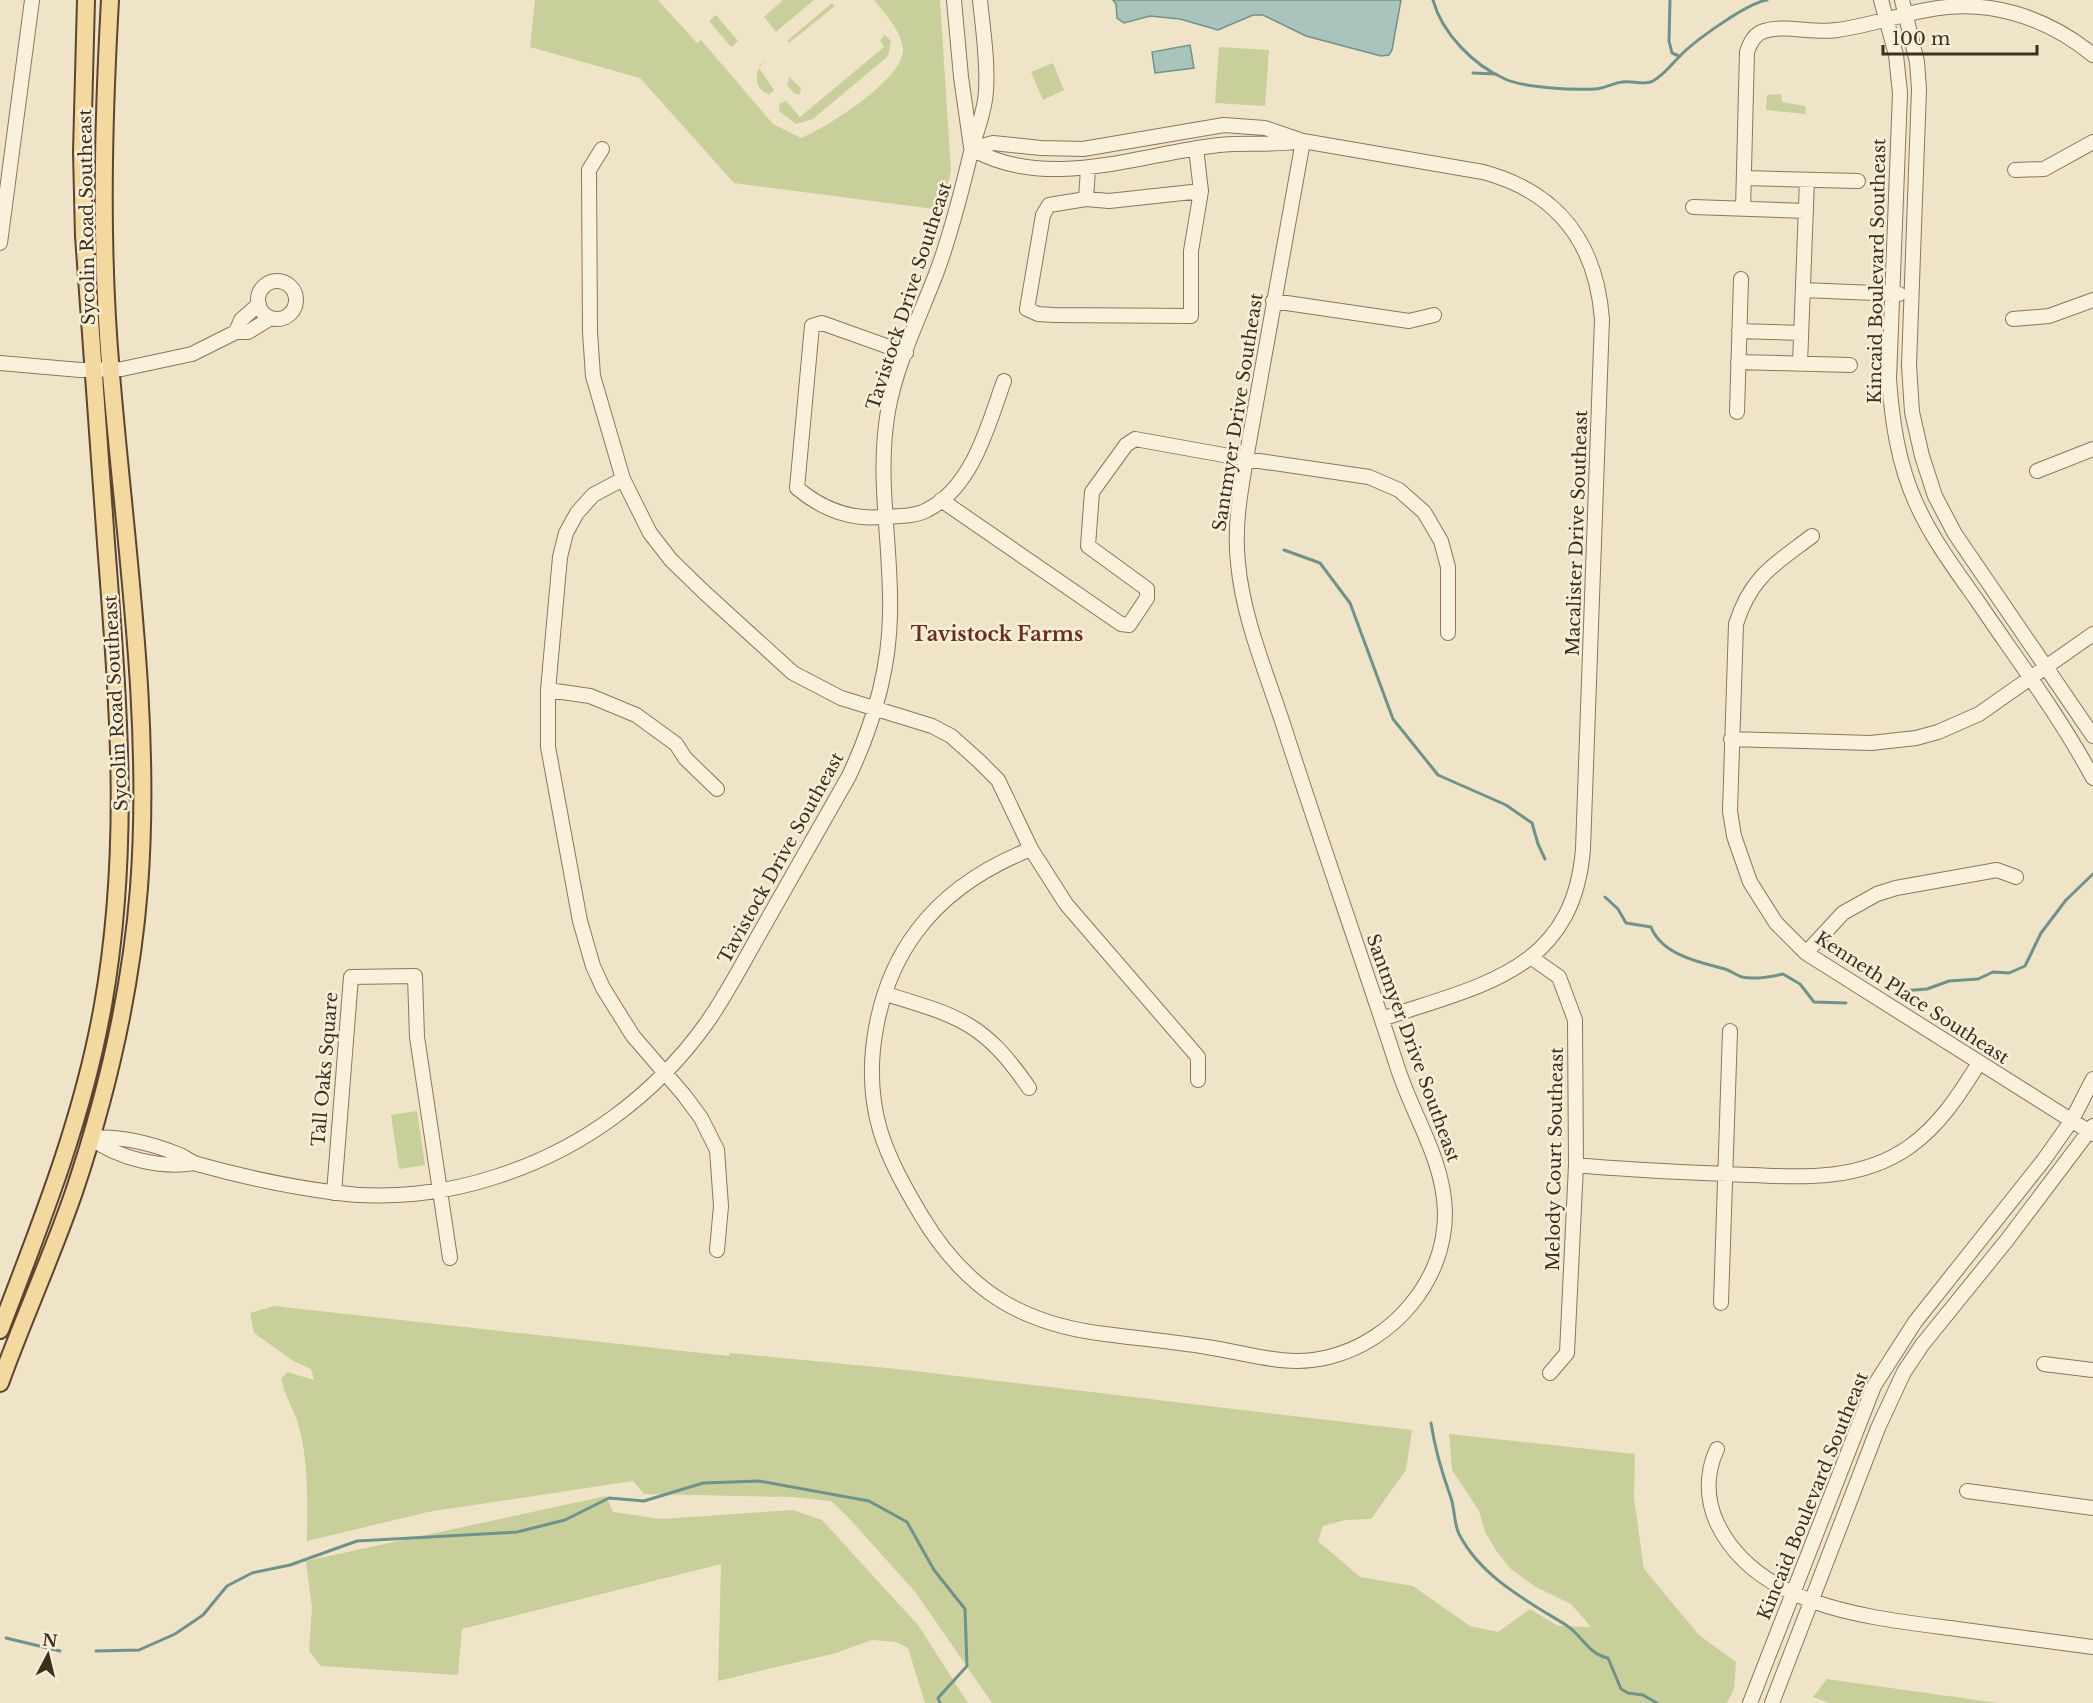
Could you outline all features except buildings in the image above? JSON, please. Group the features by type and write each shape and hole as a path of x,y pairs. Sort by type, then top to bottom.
{"main road":[{"name":"Sycolin Road Southeast","path":"0,1330 51,1199 79,1111 103,1006 117,900 121,825 121,748 92,370 82,152 86,0"},
{"name":"Sycolin Road Southeast","path":"0,1383 73,1194 91,1138 110,1068 130,958 139,892 143,826 136,665 110,370 103,241 103,150 110,0"}],"street":[{"path":"0,243 7,143 32,0"},
{"name":"Tavistock Drive Southeast","path":"954,0 963,100 972,150"},
{"name":"Tavistock Drive Southeast","path":"91,1138 107,1151 163,1164 194,1163 333,1193 410,1194 439,1191 518,1170 579,1141 624,1110 665,1074 706,1023 849,777 876,710 886,664 891,613 882,471 884,439 889,408 906,353 957,213 972,150 983,116 986,91 981,0"},
{"name":"Kincaid Boulevard Southeast","path":"1881,0 1896,55 1900,93 1890,399 1902,464 1915,501 1935,539 2075,745 2093,778"},
{"path":"1743,209 1747,52 1753,39 1765,31 1836,31 1886,18 1905,6 1931,7 1970,3 2033,20 2060,32 2093,55"},
{"name":"Kincaid Boulevard Southeast","path":"1905,6 1919,89 1911,295 1912,412 1927,476 1954,534 2093,736"},
{"name":"Macalister Drive Southeast","path":"972,150 993,142 1041,148 1083,149 1224,125 1265,128 1303,141 1483,172 1515,183 1535,194 1561,215 1582,243 1596,276 1602,319 1582,862 1578,882 1562,921 1541,951 1532,958 1498,978 1382,1019"},
{"name":"Macalister Drive Southeast","path":"972,150 990,160 1057,169 1088,169 1196,148 1239,143 1279,145 1303,141"},
{"name":"Santmyer Drive Southeast","path":"1031,849 1000,861 972,879 918,929 902,955 886,994 878,1023 873,1058 874,1095 880,1128 891,1159 910,1198 931,1232 967,1276 1011,1307 1060,1328 1211,1347 1287,1362 1313,1360 1344,1353 1374,1338 1394,1323 1414,1300 1429,1276 1442,1237 1445,1215 1440,1172 1433,1150 1404,1086 1304,789 1245,603 1240,580 1236,534 1246,459 1303,141"},
{"path":"2015,170 2044,169 2093,142"},
{"path":"1196,148 1201,191 1191,251 1191,316 1054,315 1038,314 1027,309 1045,210 1054,203 1086,200 1109,201 1201,191"},
{"path":"602,149 589,170 590,332 593,376 623,478 650,533 671,560 793,673 812,685 876,710 932,726 951,736 969,751 998,780 1031,849 1066,904 1198,1057 1198,1080"},
{"path":"1086,200 1088,169"},
{"path":"1744,177 1858,181"},
{"path":"1800,364 1808,180"},
{"path":"1693,207 1806,211"},
{"path":"1737,412 1741,279"},
{"path":"280,282 292,289 296,300 293,311 281,319 271,318 261,310 259,304 261,291 271,283 280,282"},
{"path":"1803,290 1911,295"},
{"path":"2013,319 2049,316 2093,300"},
{"path":"1273,301 1408,321 1434,315"},
{"path":"236,332 241,320 259,304"},
{"path":"0,363 110,370 171,360 209,347 236,332 248,332 271,318"},
{"path":"906,353 822,323 812,326 797,488 810,499 844,516 885,517 910,515 927,510 941,500 963,478 987,429 1004,381"},
{"path":"1739,331 1801,333"},
{"path":"1738,362 1850,365"},
{"path":"941,500 1121,624 1129,625 1147,598 1147,589 1088,546 1092,492 1126,445 1135,439 1246,459 1369,477 1399,490 1412,500 1434,526 1446,556 1448,633"},
{"path":"2037,471 2093,449"},
{"path":"623,478 593,495 577,513 566,533 560,557 548,690 548,747 580,921 593,966 603,988 633,1036 701,1118 717,1150 721,1206 717,1250"},
{"name":"Kenneth Place Southeast","path":"1812,536 1760,575 1741,610 1734,639 1730,811 1741,860 1762,904 1776,923 1806,953 1979,1063 2092,1131"},
{"path":"1731,739 1871,743 1916,738 1959,724 1979,714 2093,634"},
{"path":"548,690 590,696 636,715 676,744 685,758 717,789"},
{"path":"1806,953 1843,914 1877,894 1896,888 1996,870 2016,877"},
{"name":"Melody Court Southeast","path":"1532,958 1559,977 1575,1020 1576,1165 1567,1353 1550,1372"},
{"name":"Tall Oaks Square","path":"333,1193 351,977 416,976 417,1037 439,1191"},
{"path":"886,994 949,1013 967,1023 1001,1050 1029,1088"},
{"path":"1721,1303 1730,1031"},
{"path":"1576,1165 1643,1171 1834,1175 1874,1165 1907,1148 1940,1121 1979,1063"},
{"name":"Kincaid Boulevard Southeast","path":"1750,1703 1859,1421 1893,1353 2043,1161 2072,1120 2093,1079"},
{"name":"Kincaid Boulevard Southeast","path":"1772,1703 1878,1428 1904,1372 1922,1345 2092,1131"},
{"path":"439,1191 450,1258"},
{"path":"2044,1364 2093,1370"},
{"path":"1718,1449 1709,1466 1708,1491 1715,1519 1723,1535 1744,1562 1759,1574 1813,1600 1865,1617 2093,1647"},
{"path":"1967,1491 2093,1508"}],"green space":[{"path":"535,0 658,0 697,43 701,40 773,124 801,138 845,113 879,87 901,60 903,48 899,34 874,0 940,0 951,171 942,210 734,183 640,78 530,47"},
{"path":"783,0 814,0 776,32 764,17"},
{"path":"832,3 835,6 789,43 787,41"},
{"path":"716,15 738,41 731,47 709,21"},
{"path":"885,35 891,41 888,56 813,119 796,124 779,111 780,103 786,101 800,117 884,47 880,40"},
{"path":"1219,47 1269,50 1265,106 1215,103"},
{"path":"1053,63 1064,90 1043,100 1031,72"},
{"path":"759,68 774,90 770,94 764,92 758,84"},
{"path":"789,77 801,88 800,94 795,94 787,85"},
{"path":"1781,94 1782,102 1805,106 1806,114 1766,110 1767,95"},
{"path":"417,1111 425,1165 399,1169 391,1115"},
{"path":"274,1306 729,1356 730,1353 898,1369 1412,1430 1406,1470 1371,1519 1345,1520 1323,1526 1318,1541 1360,1577 1413,1586 1470,1626 1498,1632 1530,1609 1558,1626 1591,1627 1571,1604 1534,1586 1511,1569 1497,1552 1485,1532 1479,1511 1452,1470 1449,1434 1635,1454 1634,1498 1644,1569 1699,1635 1736,1662 1734,1689 1727,1703 992,1703 916,1593 847,1516 831,1501 793,1497 644,1494 633,1481 428,1512 307,1541 307,1486 303,1445 298,1424 281,1379 287,1372 314,1380 311,1369 295,1362 254,1333 250,1313"},
{"path":"606,1496 613,1512 661,1519 793,1510 822,1520 918,1625 968,1703 925,1703 908,1648 895,1642 872,1640 836,1653 718,1681 721,1564 462,1629 458,1675 321,1666 309,1651 312,1608 306,1561"},
{"path":"1827,1679 1998,1703 1829,1703 1813,1697"}],"water":[{"path":"1113,0 1401,0 1392,50 1389,55 1381,56 1306,36 1263,15 1253,15 1218,30 1180,19 1150,16 1124,23 1117,18 1116,4"},
{"path":"1190,45 1194,68 1155,73 1152,52"}],"waterway":[{"path":"1433,0 1437,12 1460,47 1493,73 1524,84 1549,88 1585,89 1598,89 1622,82 1653,81 1708,33 1734,15 1767,0"},
{"path":"1670,0 1669,41 1672,53 1679,56"},
{"path":"1473,73 1496,74"},
{"path":"1284,550 1320,563 1350,603 1393,719 1438,775 1506,805 1532,823 1545,859"},
{"path":"1901,991 1927,989 1949,981 1978,979 1993,972 2009,973 2025,966 2041,933 2066,900 2093,874"},
{"path":"1605,897 1618,909 1626,923 1651,927 1656,937 1672,951 1682,956 1747,978 1783,974 1800,984 1814,1002 1846,1003"},
{"path":"1431,1423 1457,1530 1468,1549 1506,1587 1572,1629 1595,1653 1608,1658 1621,1689 1628,1693 1643,1695 1657,1703"},
{"path":"96,1651 139,1650 175,1634 203,1615 227,1586 252,1573 290,1565 357,1541 517,1532 565,1520 609,1498 644,1501 703,1483 759,1481 869,1501 907,1522 934,1570 965,1609 967,1666 938,1698 940,1703"},
{"path":"6,1638 60,1651"}],"district":[{"name":"Tavistock Farms","path":"997,634"}]}
